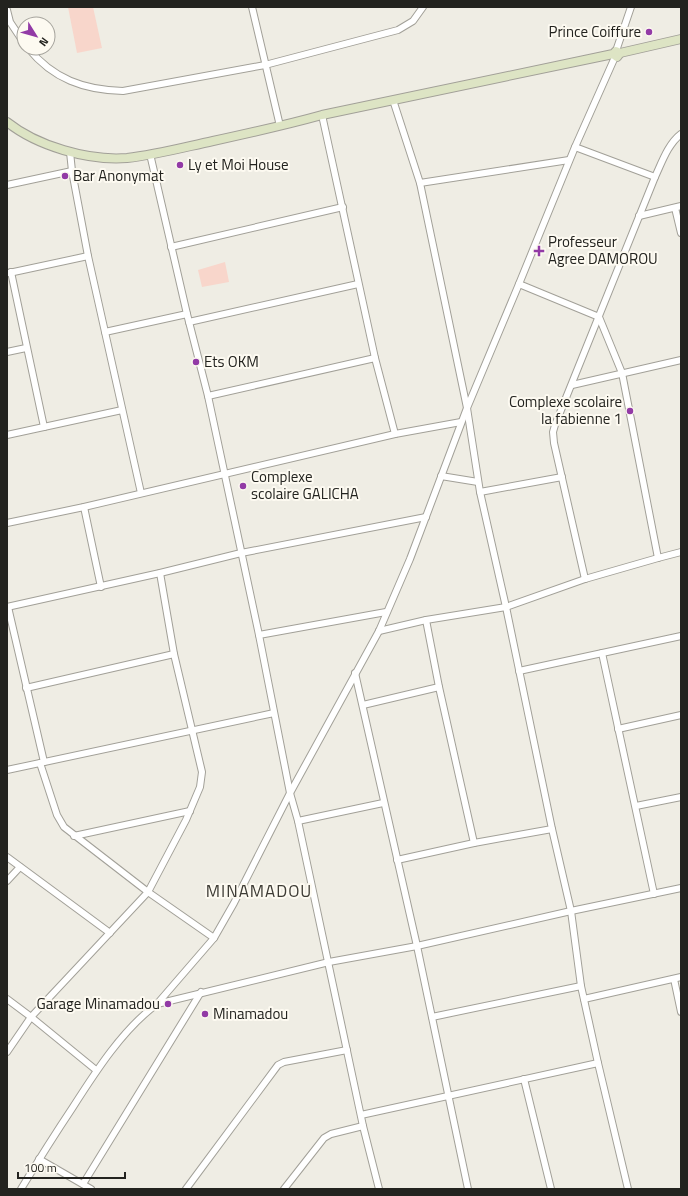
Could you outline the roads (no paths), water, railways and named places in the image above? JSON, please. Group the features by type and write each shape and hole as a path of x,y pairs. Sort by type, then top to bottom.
{"street":[{"path":"252,7 280,126"},
{"path":"34,56 38,61 62,78 88,87 123,91 265,65 398,30 413,21 423,7"},
{"path":"21,1189 96,1070 139,1018 157,1004 214,938 234,903 290,793 379,631 426,518 461,422 569,160 616,54 631,7"},
{"path":"7,10 10,22 16,31"},
{"path":"7,122 49,145 70,152 111,158 126,158 681,39"},
{"path":"393,100 420,184 467,408 480,492 506,607 570,911 581,986 628,1189"},
{"path":"322,115 358,284 375,358 395,434"},
{"path":"585,579 553,438 553,432 655,177 667,151 676,137 681,134"},
{"path":"575,146 655,177"},
{"path":"70,152 72,171 88,256 141,493"},
{"path":"150,154 187,314 208,396 259,635 290,793 298,821 329,962 363,1126 379,1189"},
{"path":"420,184 569,160"},
{"path":"7,185 72,171"},
{"path":"639,216 678,207 681,232"},
{"path":"171,247 343,208"},
{"path":"44,428 9,273 88,256"},
{"path":"189,322 358,284"},
{"path":"519,284 599,317 622,373 658,558"},
{"path":"105,332 187,314"},
{"path":"7,352 26,348"},
{"path":"208,396 375,358"},
{"path":"572,385 681,360"},
{"path":"7,435 122,410"},
{"path":"7,523 84,507 395,434 461,422"},
{"path":"441,476 478,482"},
{"path":"480,492 562,477"},
{"path":"84,507 101,587"},
{"path":"214,938 148,892 64,827 57,815 42,762 8,607 101,587 241,553 426,518"},
{"path":"379,631 426,620 506,607 585,579 681,552"},
{"path":"7,1052 31,1017 148,892 190,811 200,787 202,772 174,654 160,573"},
{"path":"259,635 386,612"},
{"path":"426,620 439,687 474,844"},
{"path":"519,671 681,636"},
{"path":"26,688 174,654"},
{"path":"602,654 654,894"},
{"path":"355,673 383,803 417,946 468,1189"},
{"path":"362,705 439,687"},
{"path":"7,770 274,713"},
{"path":"618,729 681,716"},
{"path":"636,806 681,797"},
{"path":"298,821 383,803"},
{"path":"74,836 190,811"},
{"path":"397,860 552,829"},
{"path":"7,857 110,933"},
{"path":"7,881 20,867"},
{"path":"157,1004 201,992 329,962 417,946 570,911 681,888"},
{"path":"584,999 681,977"},
{"path":"674,979 681,1012"},
{"path":"432,1017 581,986"},
{"path":"83,1184 201,992"},
{"path":"7,999 96,1070"},
{"path":"186,1189 275,1068 281,1063 347,1050"},
{"path":"361,1115 598,1063"},
{"path":"524,1079 551,1189"},
{"path":"284,1189 324,1138 331,1134 363,1126"},
{"path":"39,1159 91,1189"}],"place":[{"name":"Prince Coiffure","path":"649,32"},
{"name":"Ly et Moi House","path":"180,165"},
{"name":"Bar Anonymat","path":"65,176"},
{"name":"Professeur Agree DAMOROU","path":"539,251"},
{"name":"Ets OKM","path":"196,362"},
{"name":"Complexe scolaire la fabienne 1","path":"630,411"},
{"name":"Complexe scolaire GALICHA","path":"243,486"},
{"name":"Garage Minamadou","path":"168,1004"},
{"name":"Minamadou","path":"205,1014"}],"district":[{"name":"MINAMADOU","path":"259,891"}]}
